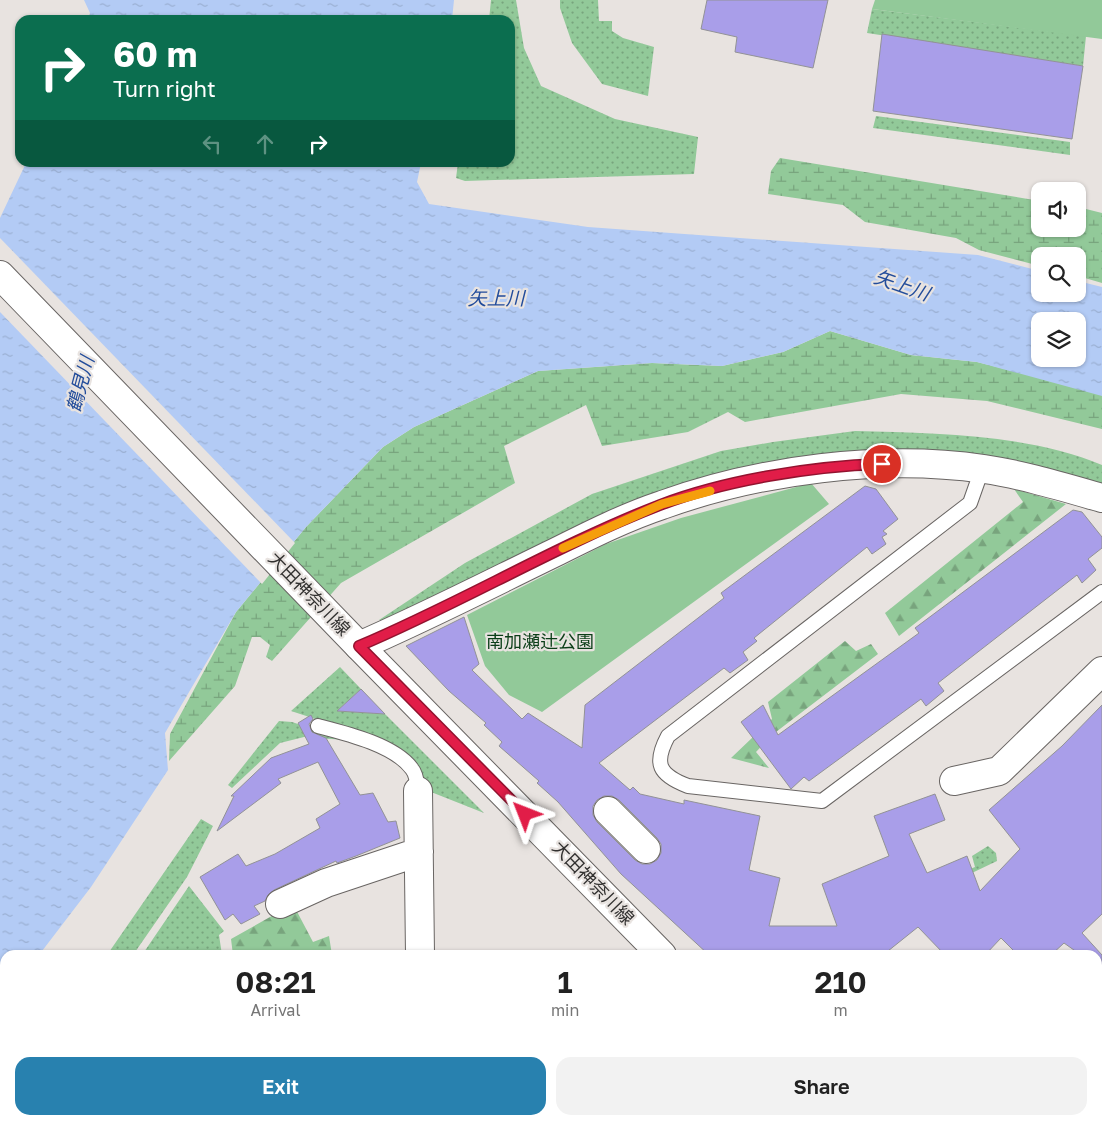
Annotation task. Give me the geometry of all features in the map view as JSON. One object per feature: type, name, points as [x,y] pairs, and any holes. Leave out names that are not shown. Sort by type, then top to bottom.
[{"type":"street","name":"大田神奈川線","points":[[0,275],[657,950]]},
{"type":"street","points":[[352,638],[596,532],[680,500],[740,482],[847,465],[900,463],[982,468],[1036,478],[1102,498]]},
{"type":"street","points":[[954,782],[999,771],[1102,671]]},
{"type":"street","points":[[418,791],[420,950]]},
{"type":"street","points":[[608,811],[646,849]]},
{"type":"street","points":[[280,904],[326,883],[419,852]]},
{"type":"lane","points":[[982,468],[970,503],[668,736],[659,752],[661,766],[672,780],[688,786],[822,801],[1102,592]]},
{"type":"lane","points":[[318,726],[355,736],[386,749],[411,767],[415,775],[418,791]]},
{"type":"green space","points":[[491,0],[516,0],[524,48],[541,86],[615,119],[698,137],[694,174],[465,181],[456,178],[457,167],[515,167],[515,15],[490,15]]},
{"type":"green space","points":[[560,0],[598,0],[599,21],[612,21],[612,31],[623,38],[654,47],[648,96],[602,84],[572,43],[560,8]]},
{"type":"green space","points":[[875,0],[1102,0],[1102,39],[872,9]]},
{"type":"green space","points":[[872,9],[1086,36],[1083,66],[867,33]]},
{"type":"green space","points":[[876,116],[1070,142],[1070,155],[873,128]]},
{"type":"green space","points":[[780,158],[1031,200],[1031,237],[1086,237],[1086,209],[1102,213],[1102,283],[1086,278],[1086,247],[1031,247],[1031,264],[979,250],[956,238],[865,222],[843,205],[768,194],[771,171]]},
{"type":"green space","points":[[830,331],[911,355],[977,362],[1102,393],[1102,429],[987,401],[901,394],[745,422],[728,412],[688,432],[602,446],[586,405],[504,446],[515,483],[341,583],[272,661],[266,657],[270,645],[260,637],[252,637],[235,686],[169,761],[170,734],[236,612],[306,527],[383,447],[414,427],[538,371],[652,363],[722,366],[783,352]]},
{"type":"green space","points":[[855,431],[948,434],[1012,441],[1043,447],[1102,465],[1102,485],[783,461],[387,622],[379,620],[465,563],[592,494],[721,451]]},
{"type":"green space","name":"南加瀬辻公園","points":[[811,483],[829,504],[542,712],[509,695],[485,666],[467,615],[606,544],[681,518]]},
{"type":"green space","points":[[1014,489],[1066,504],[899,636],[885,613],[1023,502]]},
{"type":"green space","points":[[845,641],[856,651],[871,644],[878,654],[772,735],[756,752],[769,768],[731,758],[772,719],[768,702]]},
{"type":"green space","points":[[340,667],[361,689],[337,711],[385,714],[484,813],[426,790],[418,765],[389,743],[291,711]]},
{"type":"green space","points":[[279,721],[292,722],[346,740],[304,737],[280,743],[232,788],[228,785]]},
{"type":"green space","points":[[201,819],[213,826],[187,877],[136,950],[110,950]]},
{"type":"green space","points":[[988,846],[996,853],[997,861],[930,893],[940,881],[975,867],[972,856]]},
{"type":"green space","points":[[189,886],[224,931],[219,935],[221,950],[145,950]]},
{"type":"green space","points":[[293,904],[313,942],[329,936],[331,950],[232,950],[231,939]]},
{"type":"water","points":[[84,0],[454,0],[452,15],[89,15]]},
{"type":"water","points":[[24,167],[420,167],[417,182],[429,204],[588,227],[978,255],[1031,269],[1031,302],[1086,302],[1086,283],[1102,287],[1102,396],[977,362],[911,355],[830,331],[783,352],[722,366],[652,363],[538,371],[414,427],[383,447],[306,527],[236,612],[165,733],[168,770],[91,887],[43,950],[0,950],[0,218]]},
{"type":"pier","points":[[0,238],[295,543],[262,584],[0,312]]},
{"type":"building","points":[[707,0],[828,0],[813,68],[735,52],[737,37],[701,29]]},
{"type":"building","points":[[882,34],[1083,66],[1072,139],[873,111]]},
{"type":"building","points":[[865,486],[876,489],[898,519],[883,531],[887,534],[882,537],[886,544],[872,554],[867,547],[754,638],[757,641],[743,652],[748,660],[730,673],[724,668],[599,763],[630,790],[633,787],[640,794],[684,804],[684,800],[760,816],[749,870],[780,878],[769,926],[837,926],[822,884],[889,856],[874,816],[935,794],[945,820],[909,834],[927,873],[967,856],[980,891],[1020,849],[989,810],[1062,746],[1102,705],[1102,914],[1082,933],[1097,950],[1074,950],[1064,943],[1056,950],[1013,950],[1001,938],[990,950],[940,950],[918,927],[889,950],[704,950],[621,874],[558,802],[537,783],[539,781],[499,746],[502,742],[484,725],[486,723],[449,691],[406,646],[464,617],[479,664],[472,670],[522,719],[528,713],[582,748],[585,705],[724,598],[721,593]],"holes":[[[604,796],[612,796],[619,800],[661,844],[661,853],[657,860],[650,864],[642,864],[635,860],[597,822],[593,815],[593,806],[597,800]]]},
{"type":"building","points":[[1073,510],[1082,512],[1102,537],[1102,548],[1088,559],[1096,570],[1082,583],[1077,575],[938,683],[944,691],[926,706],[921,699],[809,781],[804,777],[791,789],[741,722],[763,705],[778,735],[919,633],[915,628]]},
{"type":"building","points":[[361,689],[385,714],[337,711]]},
{"type":"building","points":[[311,715],[313,719],[309,724],[312,732],[326,738],[360,795],[373,793],[388,822],[396,821],[400,838],[337,863],[336,861],[274,890],[265,901],[254,906],[260,914],[241,924],[233,914],[225,920],[200,877],[238,854],[246,866],[275,854],[320,828],[316,819],[340,804],[318,762],[278,779],[281,783],[217,831],[234,796],[231,796],[271,758],[309,744],[298,723]]},
{"type":"slow traffic","points":[[563,548],[662,504],[710,491]]},
{"type":"route","points":[[525,814],[359,646],[596,532],[662,504],[740,482],[847,465],[882,464]]},
{"type":"water label","name":"矢上川","points":[[902,285]]},
{"type":"water label","name":"矢上川","points":[[496,298]]},
{"type":"water label","name":"鶴見川","points":[[80,384]]}]
